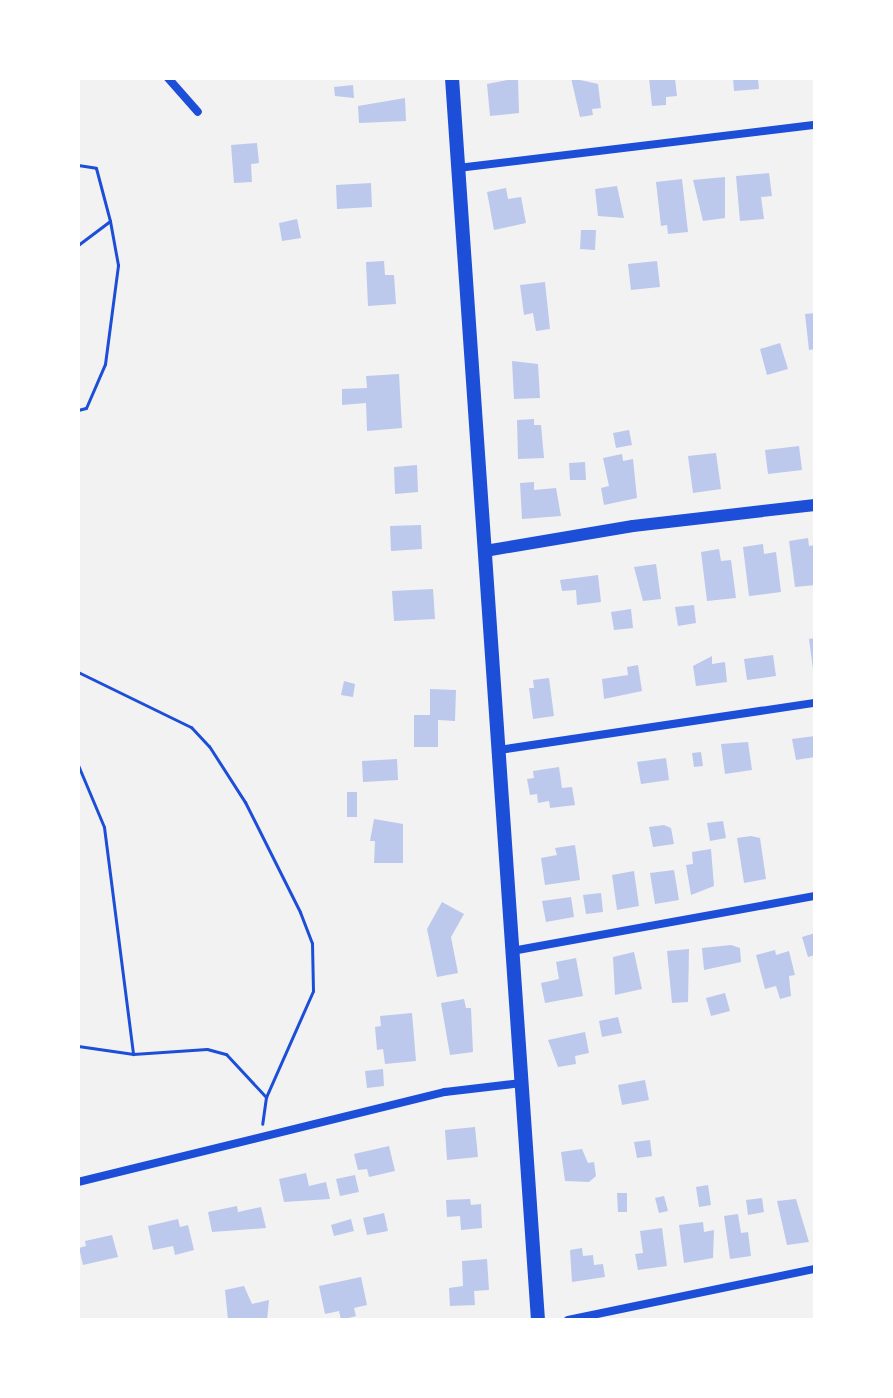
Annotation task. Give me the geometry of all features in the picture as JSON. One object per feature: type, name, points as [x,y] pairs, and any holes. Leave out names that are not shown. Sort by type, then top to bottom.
[{"type":"main road","points":[[452,78],[538,1320]]},
{"type":"street","points":[[168,78],[198,112]]},
{"type":"street","points":[[458,168],[815,125]]},
{"type":"street","points":[[485,551],[633,526],[815,505]]},
{"type":"street","points":[[499,750],[815,703]]},
{"type":"street","points":[[512,951],[815,896]]},
{"type":"street","points":[[78,1182],[251,1143],[445,1092],[523,1083]]},
{"type":"street","points":[[568,1320],[815,1269]]},
{"type":"path","points":[[78,165],[96,168],[118,265],[105,364],[86,408],[78,410]]},
{"type":"path","points":[[78,245],[110,221]]},
{"type":"path","points":[[78,672],[191,727],[209,746],[245,802],[300,912],[312,943],[313,991],[266,1097],[266,1117],[251,1143]]},
{"type":"path","points":[[78,765],[104,827],[133,1054]]},
{"type":"path","points":[[78,1046],[133,1054],[207,1049],[226,1054],[266,1097]]},
{"type":"building","points":[[518,78],[519,113],[490,116],[487,84]]},
{"type":"building","points":[[571,78],[598,84],[601,108],[592,109],[593,115],[580,117]]},
{"type":"building","points":[[649,78],[675,78],[677,96],[666,97],[666,105],[652,106]]},
{"type":"building","points":[[733,78],[758,78],[759,89],[734,91]]},
{"type":"building","points":[[353,85],[354,98],[335,96],[334,87]]},
{"type":"building","points":[[405,98],[406,121],[359,123],[358,106]]},
{"type":"building","points":[[257,143],[259,163],[251,164],[252,182],[234,183],[231,145]]},
{"type":"building","points":[[769,173],[772,196],[761,197],[764,219],[740,221],[736,176]]},
{"type":"building","points":[[725,177],[725,218],[703,221],[693,180]]},
{"type":"building","points":[[682,179],[688,232],[668,234],[667,225],[661,226],[656,182]]},
{"type":"building","points":[[371,183],[372,207],[337,209],[336,185]]},
{"type":"building","points":[[617,186],[624,218],[598,216],[595,189]]},
{"type":"building","points":[[506,188],[508,199],[521,197],[526,223],[494,230],[487,192]]},
{"type":"building","points":[[297,219],[301,238],[282,241],[279,223]]},
{"type":"building","points":[[581,230],[596,230],[595,250],[580,249]]},
{"type":"building","points":[[384,261],[385,275],[394,275],[396,304],[368,306],[366,262]]},
{"type":"building","points":[[657,261],[660,287],[631,290],[628,264]]},
{"type":"building","points":[[545,282],[550,329],[536,331],[533,313],[524,315],[520,285]]},
{"type":"building","points":[[815,313],[815,349],[809,350],[805,314]]},
{"type":"building","points":[[780,343],[788,369],[767,375],[760,349]]},
{"type":"building","points":[[512,361],[538,364],[540,398],[514,399]]},
{"type":"building","points":[[399,374],[402,428],[367,431],[366,403],[342,405],[342,389],[367,388],[366,376]]},
{"type":"building","points":[[534,419],[534,425],[541,425],[544,458],[518,459],[517,420]]},
{"type":"building","points":[[629,430],[632,445],[616,448],[613,433]]},
{"type":"building","points":[[799,446],[802,470],[768,474],[765,450]]},
{"type":"building","points":[[716,453],[721,489],[693,493],[688,456]]},
{"type":"building","points":[[622,454],[623,461],[633,459],[637,498],[604,505],[601,488],[609,486],[603,458]]},
{"type":"building","points":[[585,462],[586,480],[570,480],[569,463]]},
{"type":"building","points":[[417,465],[418,492],[395,494],[394,467]]},
{"type":"building","points":[[534,482],[534,490],[556,488],[561,516],[522,519],[520,483]]},
{"type":"building","points":[[421,525],[422,549],[391,551],[390,526]]},
{"type":"building","points":[[808,538],[809,546],[815,545],[815,585],[795,587],[789,541]]},
{"type":"building","points":[[763,544],[764,554],[776,552],[781,592],[749,596],[743,547]]},
{"type":"building","points":[[719,549],[721,561],[731,560],[736,598],[707,601],[701,552]]},
{"type":"building","points":[[656,564],[661,599],[643,601],[634,567]]},
{"type":"building","points":[[598,575],[601,602],[577,605],[576,590],[562,591],[560,580]]},
{"type":"building","points":[[433,589],[435,619],[394,621],[392,591]]},
{"type":"building","points":[[694,605],[696,623],[678,626],[675,607]]},
{"type":"building","points":[[631,609],[633,628],[614,630],[611,612]]},
{"type":"building","points":[[815,638],[815,669],[813,669],[809,639]]},
{"type":"building","points":[[773,655],[776,676],[747,680],[744,659]]},
{"type":"building","points":[[712,656],[712,664],[725,662],[727,682],[696,686],[693,666]]},
{"type":"building","points":[[638,665],[642,691],[604,699],[602,679],[628,675],[627,667]]},
{"type":"building","points":[[549,678],[554,716],[533,719],[529,688],[534,688],[533,680]]},
{"type":"building","points":[[344,681],[355,684],[353,697],[341,695]]},
{"type":"building","points":[[430,689],[456,690],[455,721],[438,720],[438,747],[414,747],[414,715],[430,715]]},
{"type":"building","points":[[815,736],[815,757],[796,760],[792,739]]},
{"type":"building","points":[[748,742],[752,770],[725,774],[721,744]]},
{"type":"building","points":[[701,752],[703,766],[694,767],[692,753]]},
{"type":"building","points":[[666,758],[669,780],[641,784],[637,762]]},
{"type":"building","points":[[397,759],[398,780],[363,782],[362,761]]},
{"type":"building","points":[[559,767],[562,788],[572,787],[575,805],[550,808],[549,801],[538,803],[537,794],[530,795],[527,779],[534,778],[533,771]]},
{"type":"building","points":[[347,792],[357,792],[357,817],[347,817]]},
{"type":"building","points":[[374,819],[403,824],[403,863],[374,863],[375,841],[370,841]]},
{"type":"building","points":[[723,821],[726,838],[710,841],[707,823]]},
{"type":"building","points":[[664,825],[671,828],[674,844],[653,847],[649,827]]},
{"type":"building","points":[[737,838],[760,838],[766,879],[744,883]]},
{"type":"building","points":[[575,845],[580,880],[545,885],[541,858],[557,855],[555,848]]},
{"type":"building","points":[[711,849],[714,886],[691,895],[686,865],[693,864],[692,852]]},
{"type":"building","points":[[674,870],[679,900],[655,904],[650,873]]},
{"type":"building","points":[[634,871],[639,906],[617,910],[612,875]]},
{"type":"building","points":[[601,893],[603,912],[586,914],[583,895]]},
{"type":"building","points":[[571,897],[574,917],[546,922],[542,901]]},
{"type":"building","points":[[442,902],[464,914],[451,937],[458,973],[437,977],[427,929]]},
{"type":"building","points":[[815,933],[815,955],[808,957],[802,937]]},
{"type":"building","points":[[731,945],[740,948],[741,962],[704,970],[702,948]]},
{"type":"building","points":[[689,949],[688,1002],[672,1003],[667,951]]},
{"type":"building","points":[[775,950],[776,955],[789,951],[795,975],[789,976],[791,996],[780,999],[776,986],[765,989],[756,955]]},
{"type":"building","points":[[634,952],[642,989],[615,995],[613,957]]},
{"type":"building","points":[[576,958],[583,996],[545,1003],[541,983],[559,979],[556,962]]},
{"type":"building","points":[[725,993],[730,1011],[711,1016],[706,998]]},
{"type":"building","points":[[464,999],[466,1008],[471,1008],[473,1052],[450,1055],[441,1003]]},
{"type":"building","points":[[412,1013],[416,1061],[385,1064],[383,1049],[377,1050],[375,1027],[381,1026],[380,1016]]},
{"type":"building","points":[[618,1017],[622,1033],[602,1037],[599,1021]]},
{"type":"building","points":[[585,1032],[589,1053],[575,1056],[576,1064],[558,1067],[548,1040]]},
{"type":"building","points":[[383,1069],[384,1086],[367,1088],[365,1071]]},
{"type":"building","points":[[645,1080],[649,1100],[622,1105],[618,1085]]},
{"type":"building","points":[[475,1127],[478,1157],[447,1160],[445,1130]]},
{"type":"building","points":[[650,1140],[652,1156],[637,1158],[634,1142]]},
{"type":"building","points":[[389,1146],[395,1171],[369,1177],[367,1169],[358,1170],[354,1154]]},
{"type":"building","points":[[582,1149],[588,1163],[594,1162],[596,1176],[589,1182],[565,1181],[561,1152]]},
{"type":"building","points":[[306,1173],[309,1186],[326,1182],[330,1199],[284,1202],[279,1179]]},
{"type":"building","points":[[355,1175],[359,1192],[340,1196],[336,1179]]},
{"type":"building","points":[[708,1185],[711,1205],[699,1207],[696,1187]]},
{"type":"building","points":[[617,1193],[627,1193],[627,1212],[618,1212]]},
{"type":"building","points":[[664,1196],[668,1211],[659,1213],[655,1198]]},
{"type":"building","points":[[762,1198],[764,1212],[748,1215],[746,1200]]},
{"type":"building","points":[[470,1199],[471,1205],[481,1204],[482,1228],[461,1230],[460,1216],[447,1217],[446,1200]]},
{"type":"building","points":[[796,1199],[809,1242],[787,1245],[777,1201]]},
{"type":"building","points":[[237,1206],[238,1212],[261,1207],[266,1228],[212,1232],[208,1212]]},
{"type":"building","points":[[384,1213],[388,1231],[367,1235],[363,1218]]},
{"type":"building","points":[[738,1214],[741,1233],[748,1232],[751,1256],[730,1259],[724,1216]]},
{"type":"building","points":[[178,1219],[180,1227],[188,1225],[194,1250],[175,1255],[173,1246],[153,1250],[148,1226]]},
{"type":"building","points":[[351,1219],[354,1231],[334,1236],[331,1225]]},
{"type":"building","points":[[703,1222],[704,1232],[714,1230],[713,1258],[684,1263],[679,1225]]},
{"type":"building","points":[[662,1228],[667,1266],[638,1270],[635,1254],[643,1253],[640,1231]]},
{"type":"building","points":[[112,1235],[118,1257],[83,1265],[79,1248],[86,1246],[85,1241]]},
{"type":"building","points":[[582,1248],[583,1256],[593,1255],[594,1265],[603,1264],[605,1277],[572,1282],[570,1250]]},
{"type":"building","points":[[487,1259],[489,1290],[474,1291],[475,1305],[450,1306],[449,1288],[463,1286],[462,1261]]},
{"type":"building","points":[[361,1277],[367,1305],[354,1308],[356,1316],[341,1320],[339,1311],[325,1314],[319,1286]]},
{"type":"building","points":[[244,1286],[252,1304],[269,1300],[267,1320],[228,1320],[225,1290]]}]
